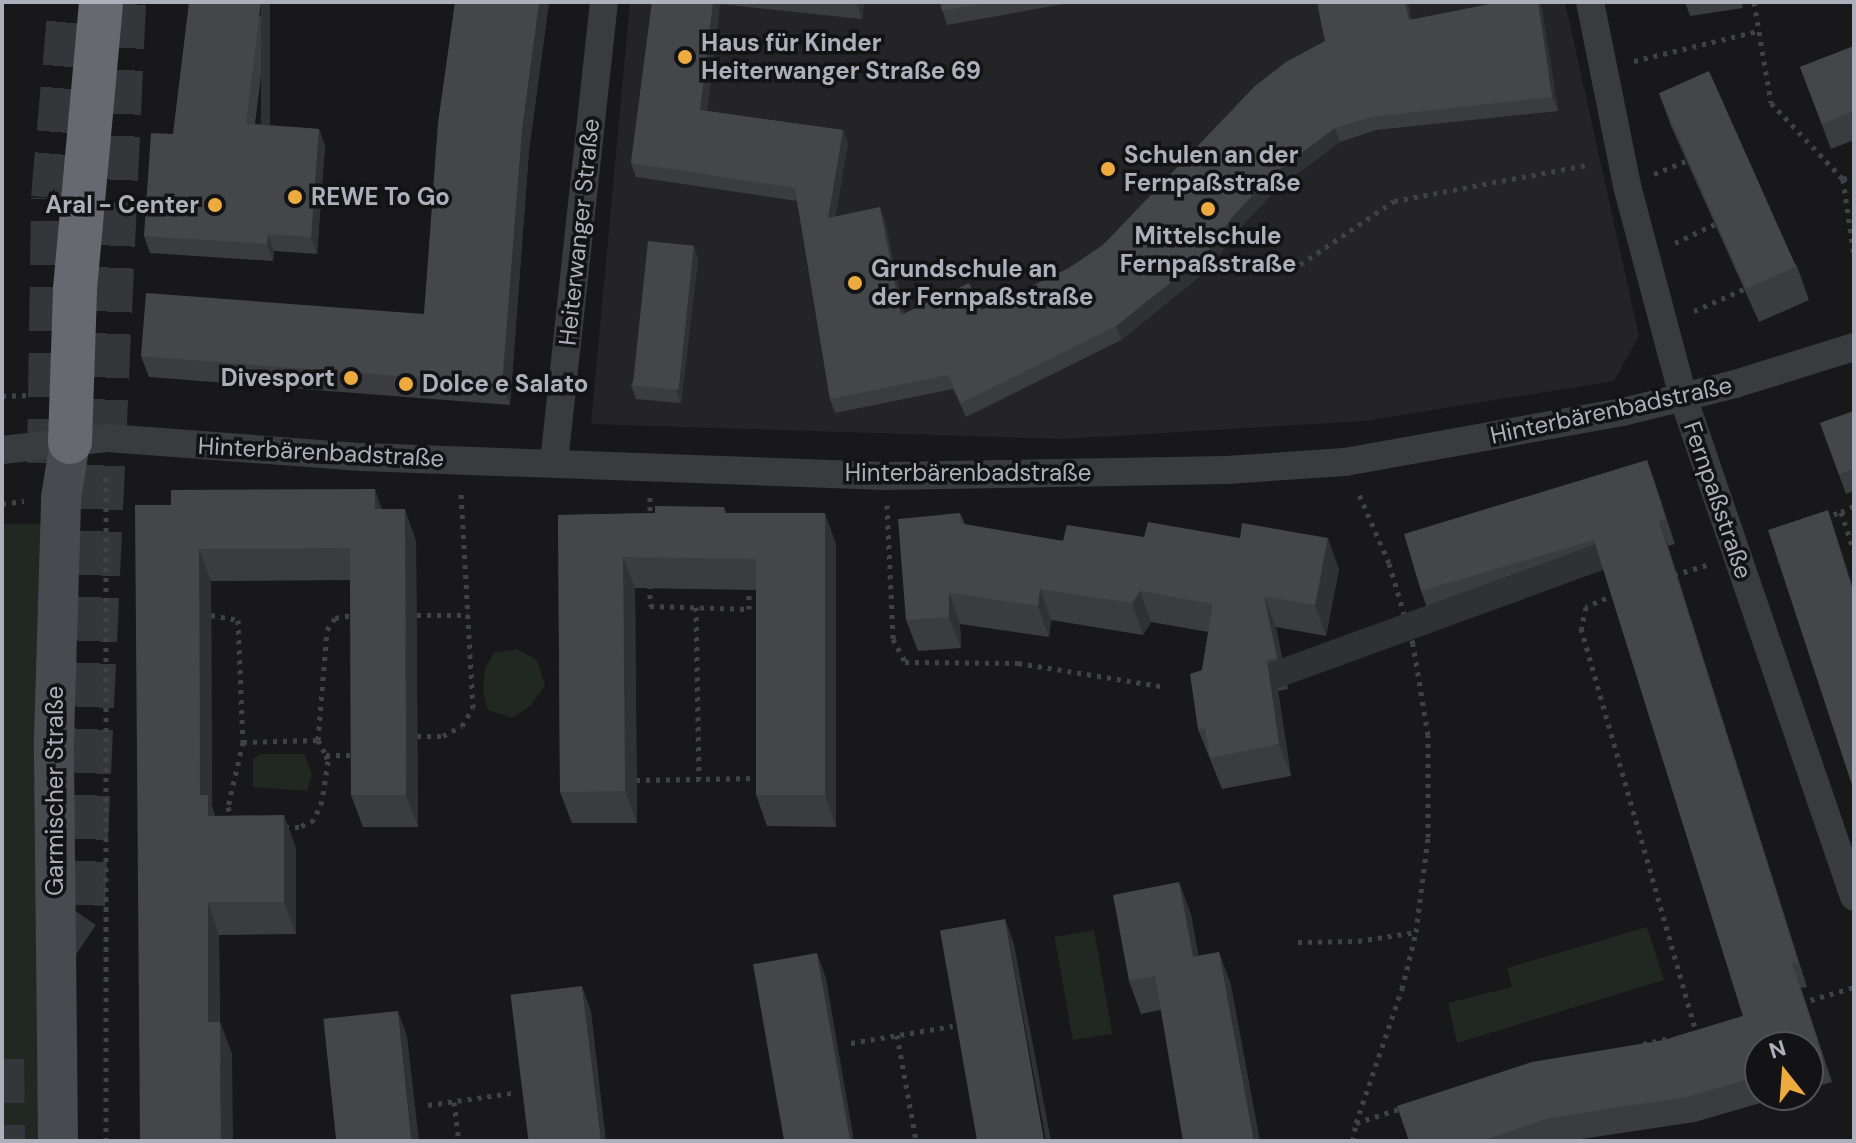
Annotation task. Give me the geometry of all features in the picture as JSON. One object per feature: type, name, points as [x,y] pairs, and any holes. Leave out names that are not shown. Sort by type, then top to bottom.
[{"type":"highway","points":[[89,440],[75,289],[101,2]]},
{"type":"street","name":"Heiterwanger Straße","points":[[554,462],[604,2]]},
{"type":"street","name":"Fernpaßstraße","points":[[1590,2],[1645,257],[1683,397],[1854,897]]},
{"type":"street","name":"Hinterbärenbadstraße","points":[[2,450],[89,440],[362,457],[885,476],[1227,470],[1345,462],[1623,412],[1854,347]]},
{"type":"street","name":"Garmischer Straße","points":[[58,1141],[54,739],[61,498],[89,440]]},
{"type":"path","points":[[1754,2],[1771,103],[1843,179],[1854,256]]},
{"type":"path","points":[[1603,69],[1758,31]]},
{"type":"path","points":[[1292,270],[1394,201],[1593,164]]},
{"type":"path","points":[[1843,179],[1854,175]]},
{"type":"path","points":[[1645,257],[1715,224]]},
{"type":"path","points":[[1663,324],[1744,289]]},
{"type":"path","points":[[89,440],[105,511],[106,1141]]},
{"type":"path","points":[[417,736],[443,736],[462,726],[473,708],[459,460]]},
{"type":"path","points":[[1345,462],[1389,563],[1413,644],[1428,735],[1428,837],[1416,932],[1402,989],[1356,1123],[1353,1141]]},
{"type":"path","points":[[650,466],[650,528]]},
{"type":"path","points":[[885,476],[893,639],[905,662],[1018,663],[1160,686]]},
{"type":"path","points":[[1815,521],[1854,506]]},
{"type":"path","points":[[1841,512],[1854,551]]},
{"type":"path","points":[[1666,577],[1736,555]]},
{"type":"path","points":[[650,575],[650,606],[749,609],[749,578]]},
{"type":"path","points":[[1624,590],[1586,607],[1581,628],[1697,1034]]},
{"type":"path","points":[[696,607],[699,779]]},
{"type":"path","points":[[273,828],[299,827],[314,820],[322,801],[328,761],[318,740],[327,630],[335,618],[362,613]]},
{"type":"path","points":[[211,615],[238,620],[243,742],[228,807],[232,824],[222,823]]},
{"type":"path","points":[[417,615],[468,615]]},
{"type":"path","points":[[243,742],[318,740]]},
{"type":"path","points":[[326,755],[363,754]]},
{"type":"path","points":[[636,780],[768,778]]},
{"type":"path","points":[[1298,942],[1358,941],[1416,932]]},
{"type":"path","points":[[1795,1005],[1854,987]]},
{"type":"path","points":[[851,1043],[953,1026]]},
{"type":"path","points":[[1638,1045],[1708,1031]]},
{"type":"path","points":[[897,1035],[916,1141]]},
{"type":"path","points":[[428,1105],[511,1093]]},
{"type":"path","points":[[454,1102],[459,1141]]},
{"type":"path","points":[[1356,1123],[1412,1105]]},
{"type":"shaded area","name":"Schulen an der Fernpaßstraße","points":[[630,2],[1565,2],[1639,336],[1614,381],[1364,421],[1063,439],[591,424]]},
{"type":"shaded area","points":[[2,524],[47,524],[47,1141],[2,1141]]},
{"type":"shaded area","points":[[517,649],[537,660],[545,686],[531,705],[512,718],[488,710],[483,692],[485,669],[494,653]]},
{"type":"shaded area","points":[[261,754],[304,754],[312,774],[307,791],[253,787],[253,759]]},
{"type":"shaded area","points":[[1647,927],[1664,980],[1457,1043],[1448,1003],[1512,987],[1507,968]]},
{"type":"shaded area","points":[[1094,930],[1112,1033],[1073,1040],[1055,937]]},
{"type":"building","points":[[189,2],[261,2],[246,124],[319,129],[311,237],[268,234],[267,244],[144,236],[151,133],[173,134]]},
{"type":"building","points":[[455,2],[539,2],[522,129],[502,384],[141,356],[146,293],[424,314],[438,123]]},
{"type":"building","points":[[652,2],[713,2],[700,110],[843,130],[828,218],[880,207],[901,315],[969,283],[982,310],[1069,268],[1103,245],[1255,86],[1286,62],[1325,41],[1317,2],[1405,2],[1409,20],[1500,2],[1538,2],[1552,97],[1371,117],[1335,128],[1272,175],[1234,215],[1204,256],[1116,326],[961,403],[948,375],[830,399],[795,188],[631,163]]},
{"type":"building","points":[[940,2],[993,2],[942,11]]},
{"type":"building","points":[[1854,46],[1854,111],[1822,124],[1800,67]]},
{"type":"building","points":[[1709,71],[1796,266],[1746,289],[1659,93]]},
{"type":"building","points":[[648,241],[694,246],[679,390],[633,385]]},
{"type":"building","points":[[1854,411],[1854,469],[1839,474],[1820,423]]},
{"type":"building","points":[[1647,460],[1666,519],[1659,521],[1798,962],[1792,964],[1814,1031],[1744,1031],[1744,1081],[1686,1097],[1549,1118],[1482,1141],[1409,1141],[1397,1106],[1532,1062],[1664,1040],[1743,1016],[1594,540],[1421,591],[1404,534]]},
{"type":"building","points":[[375,489],[375,509],[405,509],[406,795],[351,795],[350,548],[199,549],[200,795],[208,795],[208,816],[284,815],[284,902],[208,902],[208,1022],[220,1022],[221,1141],[140,1141],[135,505],[171,505],[171,490]]},
{"type":"building","points":[[655,506],[724,507],[724,513],[825,513],[825,795],[756,795],[756,559],[623,557],[625,791],[560,792],[558,515],[655,513]]},
{"type":"building","points":[[1828,510],[1854,594],[1854,791],[1768,530]]},
{"type":"building","points":[[960,513],[961,524],[1063,541],[1067,525],[1144,537],[1148,522],[1240,538],[1242,523],[1328,538],[1315,605],[1264,596],[1277,658],[1267,660],[1279,744],[1210,758],[1205,728],[1198,729],[1190,674],[1202,670],[1213,604],[1140,591],[1132,603],[1040,589],[1038,606],[949,593],[949,617],[906,620],[898,519]]},
{"type":"building","points":[[1179,882],[1193,957],[1219,952],[1254,1141],[1183,1141],[1155,976],[1129,981],[1113,895]]},
{"type":"building","points":[[1005,919],[1044,1141],[977,1141],[940,930]]},
{"type":"building","points":[[817,953],[850,1141],[784,1141],[753,964]]},
{"type":"building","points":[[582,986],[601,1141],[528,1141],[511,995]]},
{"type":"building","points":[[398,1011],[412,1141],[336,1141],[323,1019]]},
{"type":"tunnel","points":[[49,463],[53,198],[70,2]]},
{"type":"tunnel","points":[[53,949],[83,905],[124,2]]},
{"type":"tunnel","points":[[2,1059],[3,1141]]},
{"type":"place","name":"Haus für Kinder Heiterwanger Straße 69","points":[[685,57]]},
{"type":"place","name":"Schulen an der Fernpaßstraße","points":[[1108,169]]},
{"type":"place","name":"REWE To Go","points":[[295,197]]},
{"type":"place","name":"Aral - Center","points":[[215,205]]},
{"type":"place","name":"Mittelschule Fernpaßstraße","points":[[1208,209]]},
{"type":"place","name":"Grundschule an der Fernpaßstraße","points":[[855,283]]},
{"type":"place","name":"Divesport","points":[[351,378]]},
{"type":"place","name":"Dolce e Salato","points":[[406,384]]}]
